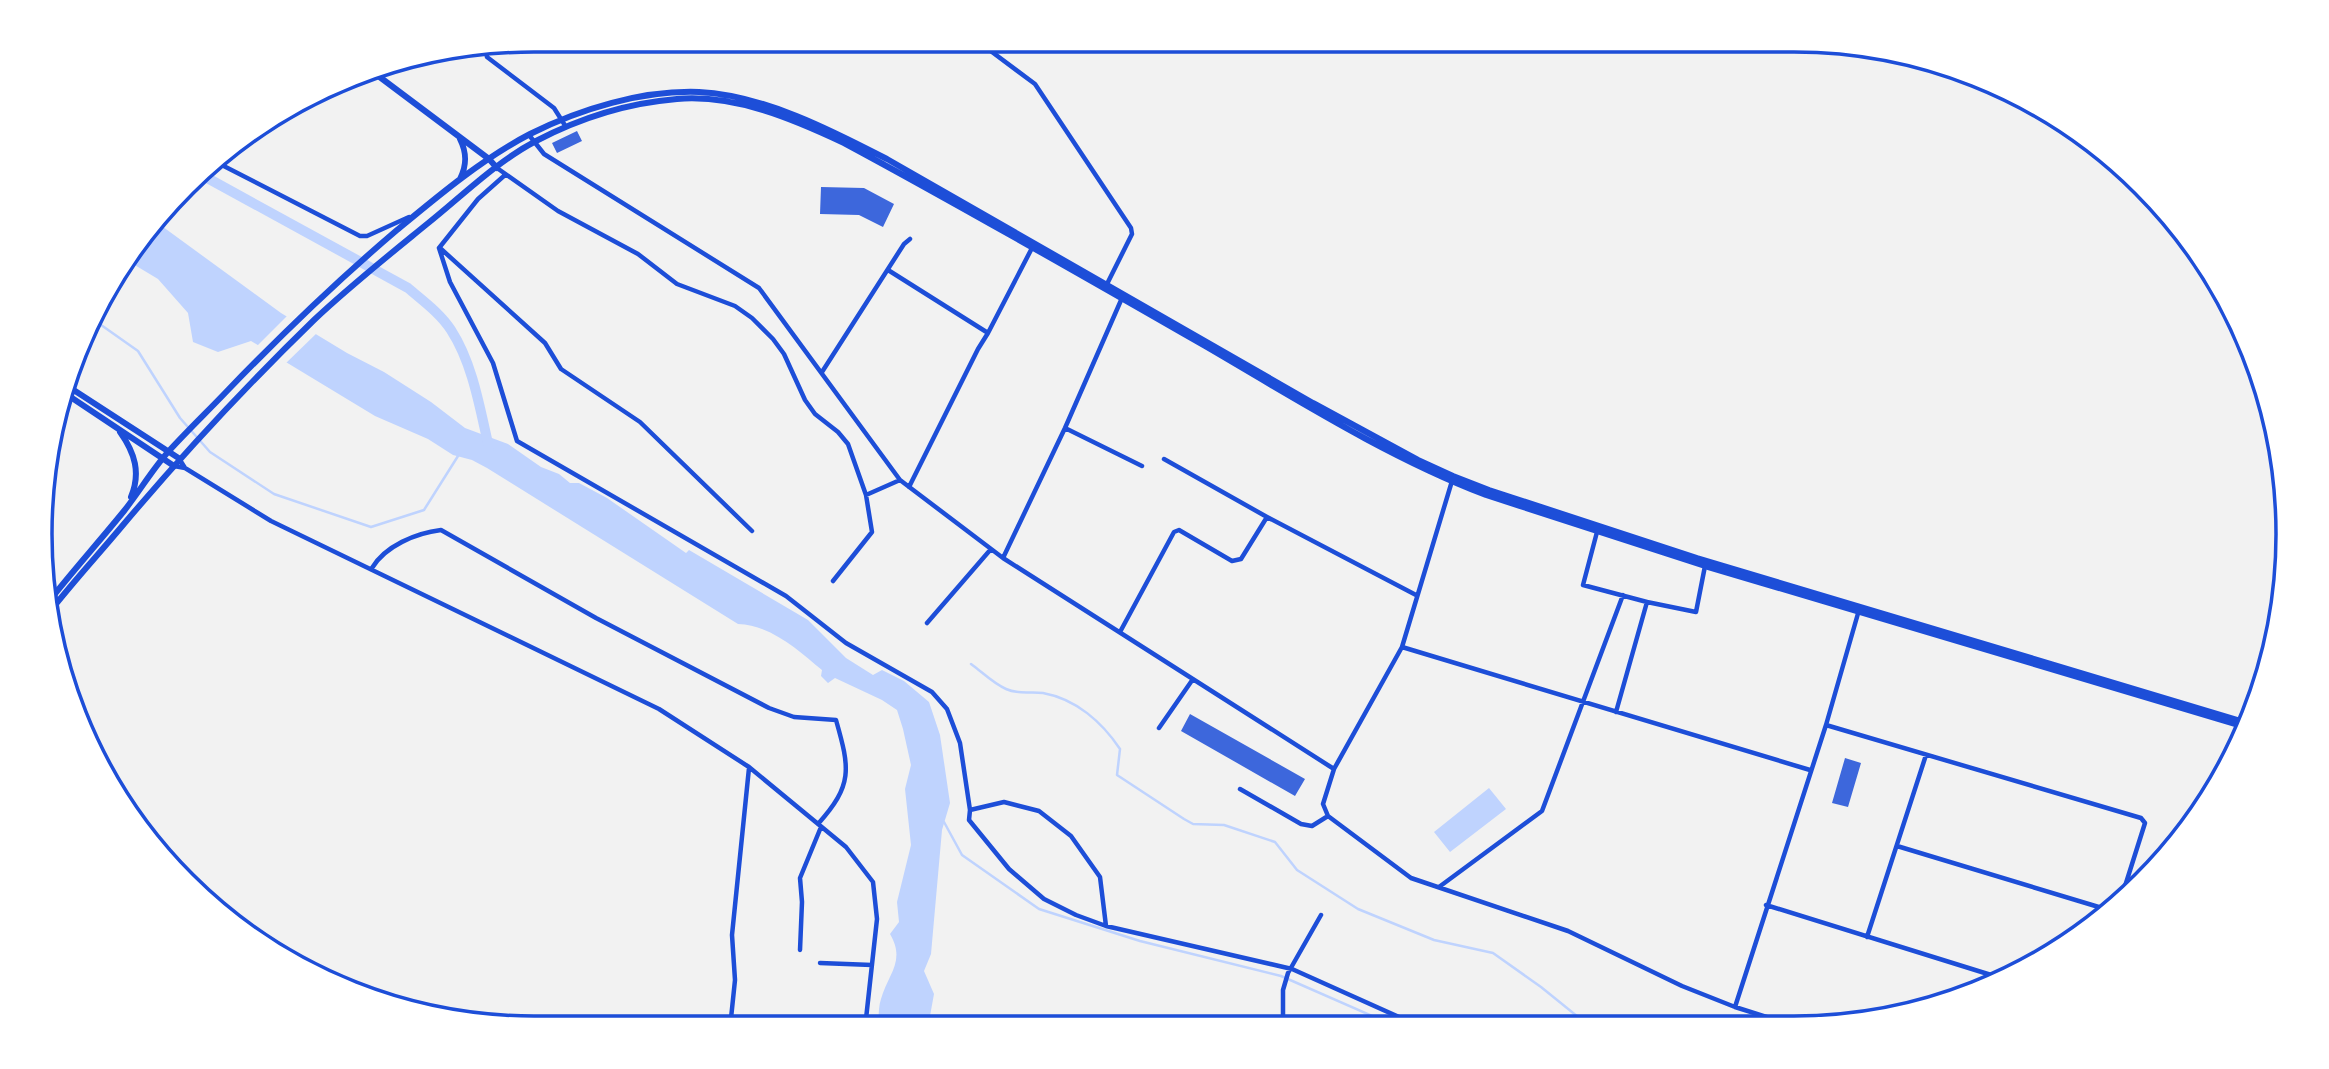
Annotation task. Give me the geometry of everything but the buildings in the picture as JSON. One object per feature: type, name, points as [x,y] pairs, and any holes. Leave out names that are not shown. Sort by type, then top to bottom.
[{"type":"main road","points":[[381,78],[457,134],[497,168]]},
{"type":"main road","points":[[57,592],[124,511],[163,458],[201,417],[335,283],[459,181],[529,135],[619,102],[678,92],[715,93],[761,104],[826,129],[887,159],[1313,403],[1452,479],[1859,609],[2238,723]]},
{"type":"main road","points":[[58,602],[180,459],[314,321],[497,168],[564,123],[660,101],[697,98],[737,103],[802,124],[844,143],[1402,458],[1597,532],[1704,566],[1859,609]]},
{"type":"main road","points":[[457,134],[466,156],[459,181]]},
{"type":"main road","points":[[75,391],[180,459]]},
{"type":"main road","points":[[72,398],[174,466]]},
{"type":"main road","points":[[117,428],[129,445],[137,469],[133,494],[124,511]]},
{"type":"street","points":[[992,52],[1031,80],[1131,228],[1132,234],[1107,284]]},
{"type":"street","points":[[487,56],[554,108],[564,123]]},
{"type":"street","points":[[529,135],[544,154],[759,288],[900,480],[1003,558],[1334,769]]},
{"type":"street","points":[[224,166],[359,236],[367,236],[418,213]]},
{"type":"street","points":[[497,168],[558,211],[638,254],[677,284],[735,306],[773,339],[784,354],[805,400],[815,414],[838,432],[848,444],[866,495],[872,532],[833,581]]},
{"type":"street","points":[[439,247],[478,199],[505,175]]},
{"type":"street","points":[[822,372],[904,244],[910,239]]},
{"type":"street","points":[[439,247],[545,343],[561,369],[640,422],[752,531]]},
{"type":"street","points":[[439,247],[450,282],[493,363],[517,441],[786,596],[846,643],[932,692],[947,709],[960,743],[970,810],[969,820],[1009,869],[1044,899],[1106,926],[1290,971],[1396,1016]]},
{"type":"street","points":[[909,487],[1032,248]]},
{"type":"street","points":[[888,270],[988,333]]},
{"type":"street","points":[[1003,558],[1065,428],[1122,298]]},
{"type":"street","points":[[1065,428],[1142,466]]},
{"type":"street","points":[[180,459],[185,468]]},
{"type":"street","points":[[1164,459],[1266,517],[1416,595]]},
{"type":"street","points":[[174,466],[185,468],[271,521],[659,709],[749,767],[846,847],[873,882],[877,919],[866,1016]]},
{"type":"street","points":[[1452,479],[1402,647],[1334,769],[1323,804],[1328,816],[1412,878],[1568,931],[1682,986],[1764,1016]]},
{"type":"street","points":[[866,495],[900,480]]},
{"type":"street","points":[[1120,632],[1174,532],[1179,530],[1236,561],[1241,559],[1266,517]]},
{"type":"street","points":[[372,568],[377,559],[411,537],[421,532],[441,530],[596,618],[769,708],[794,717],[836,720],[845,752],[844,790],[819,825],[800,878],[800,950]]},
{"type":"street","points":[[1597,532],[1583,585],[1696,612],[1704,566]]},
{"type":"street","points":[[927,623],[991,549]]},
{"type":"street","points":[[1438,887],[1542,811],[1623,595]]},
{"type":"street","points":[[1616,712],[1647,602]]},
{"type":"street","points":[[1735,1007],[1826,726],[1859,609]]},
{"type":"street","points":[[1402,647],[1810,770]]},
{"type":"street","points":[[1158,727],[1193,679]]},
{"type":"street","points":[[1826,726],[2144,820],[2126,884]]},
{"type":"street","points":[[1867,937],[1926,755]]},
{"type":"street","points":[[731,1016],[735,980],[732,935],[749,767]]},
{"type":"street","points":[[1240,789],[1301,824],[1312,826],[1328,816]]},
{"type":"street","points":[[970,810],[1004,802],[1039,811],[1071,836],[1100,877],[1106,926]]},
{"type":"street","points":[[1897,846],[2100,907]]},
{"type":"street","points":[[1766,905],[1990,975]]},
{"type":"street","points":[[1283,1016],[1283,990],[1290,971],[1321,915]]},
{"type":"street","points":[[820,963],[872,965]]},
{"type":"water","points":[[163,227],[281,313],[384,372],[465,428],[508,444],[570,483],[579,483],[607,498],[686,553],[689,550],[808,620],[846,658],[873,675],[882,670],[904,681],[929,702],[940,735],[950,803],[942,830],[931,954],[924,971],[934,994],[930,1016],[879,1016],[880,1002],[896,960],[890,934],[899,922],[897,902],[911,845],[905,789],[911,765],[897,710],[835,678],[828,683],[821,676],[822,670],[773,634],[750,625],[738,624],[487,468],[472,460],[453,455],[428,439],[375,416],[251,341],[218,352],[193,342],[188,313],[158,279],[135,265]]},
{"type":"water","points":[[1489,788],[1506,809],[1450,852],[1434,832]]},
{"type":"pier","points":[[289,314],[319,331],[283,366],[255,348]]},
{"type":"waterway","points":[[209,179],[408,288],[437,313],[451,330],[465,357],[489,448]]},
{"type":"waterway","points":[[100,325],[138,351],[180,418],[210,452],[274,494],[371,527],[424,510],[458,456]]},
{"type":"waterway","points":[[971,664],[1006,689],[1055,696],[1087,713],[1120,749],[1117,775],[1184,819],[1193,824],[1224,825],[1275,842],[1297,870],[1358,909],[1434,940],[1493,953],[1577,1016]]},
{"type":"waterway","points":[[944,822],[962,855],[1039,909],[1140,941],[1281,976],[1372,1016]]}]
